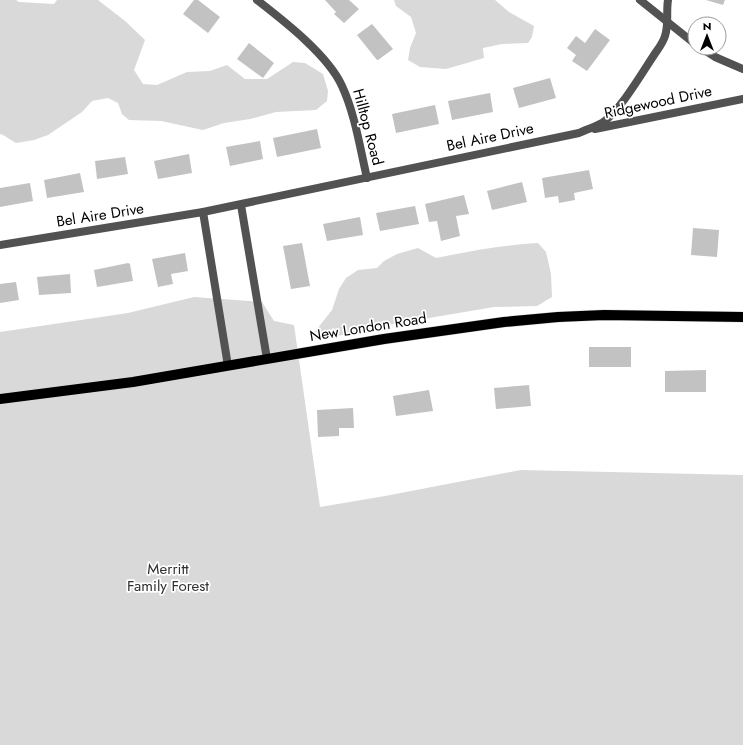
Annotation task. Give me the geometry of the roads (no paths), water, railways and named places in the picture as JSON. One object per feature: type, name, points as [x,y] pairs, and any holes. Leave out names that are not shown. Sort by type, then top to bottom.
[{"type":"main road","name":"New London Road","points":[[0,399],[133,382],[384,339],[558,316],[604,314],[743,317]]},
{"type":"street","name":"Hilltop Road","points":[[257,0],[281,18],[331,67],[342,86],[348,103],[367,178]]},
{"type":"street","points":[[640,0],[687,37]]},
{"type":"street","name":"Bel Aire Drive","points":[[0,245],[241,205],[579,132],[601,123],[622,101],[642,74],[665,37],[668,22],[666,11],[668,0]]},
{"type":"street","points":[[713,56],[743,69]]},
{"type":"street","name":"Ridgewood Drive","points":[[579,132],[743,99]]},
{"type":"street","points":[[241,205],[267,359]]},
{"type":"street","points":[[204,212],[228,366]]},
{"type":"park label","name":"Merritt Family Forest","points":[[168,578]]}]
